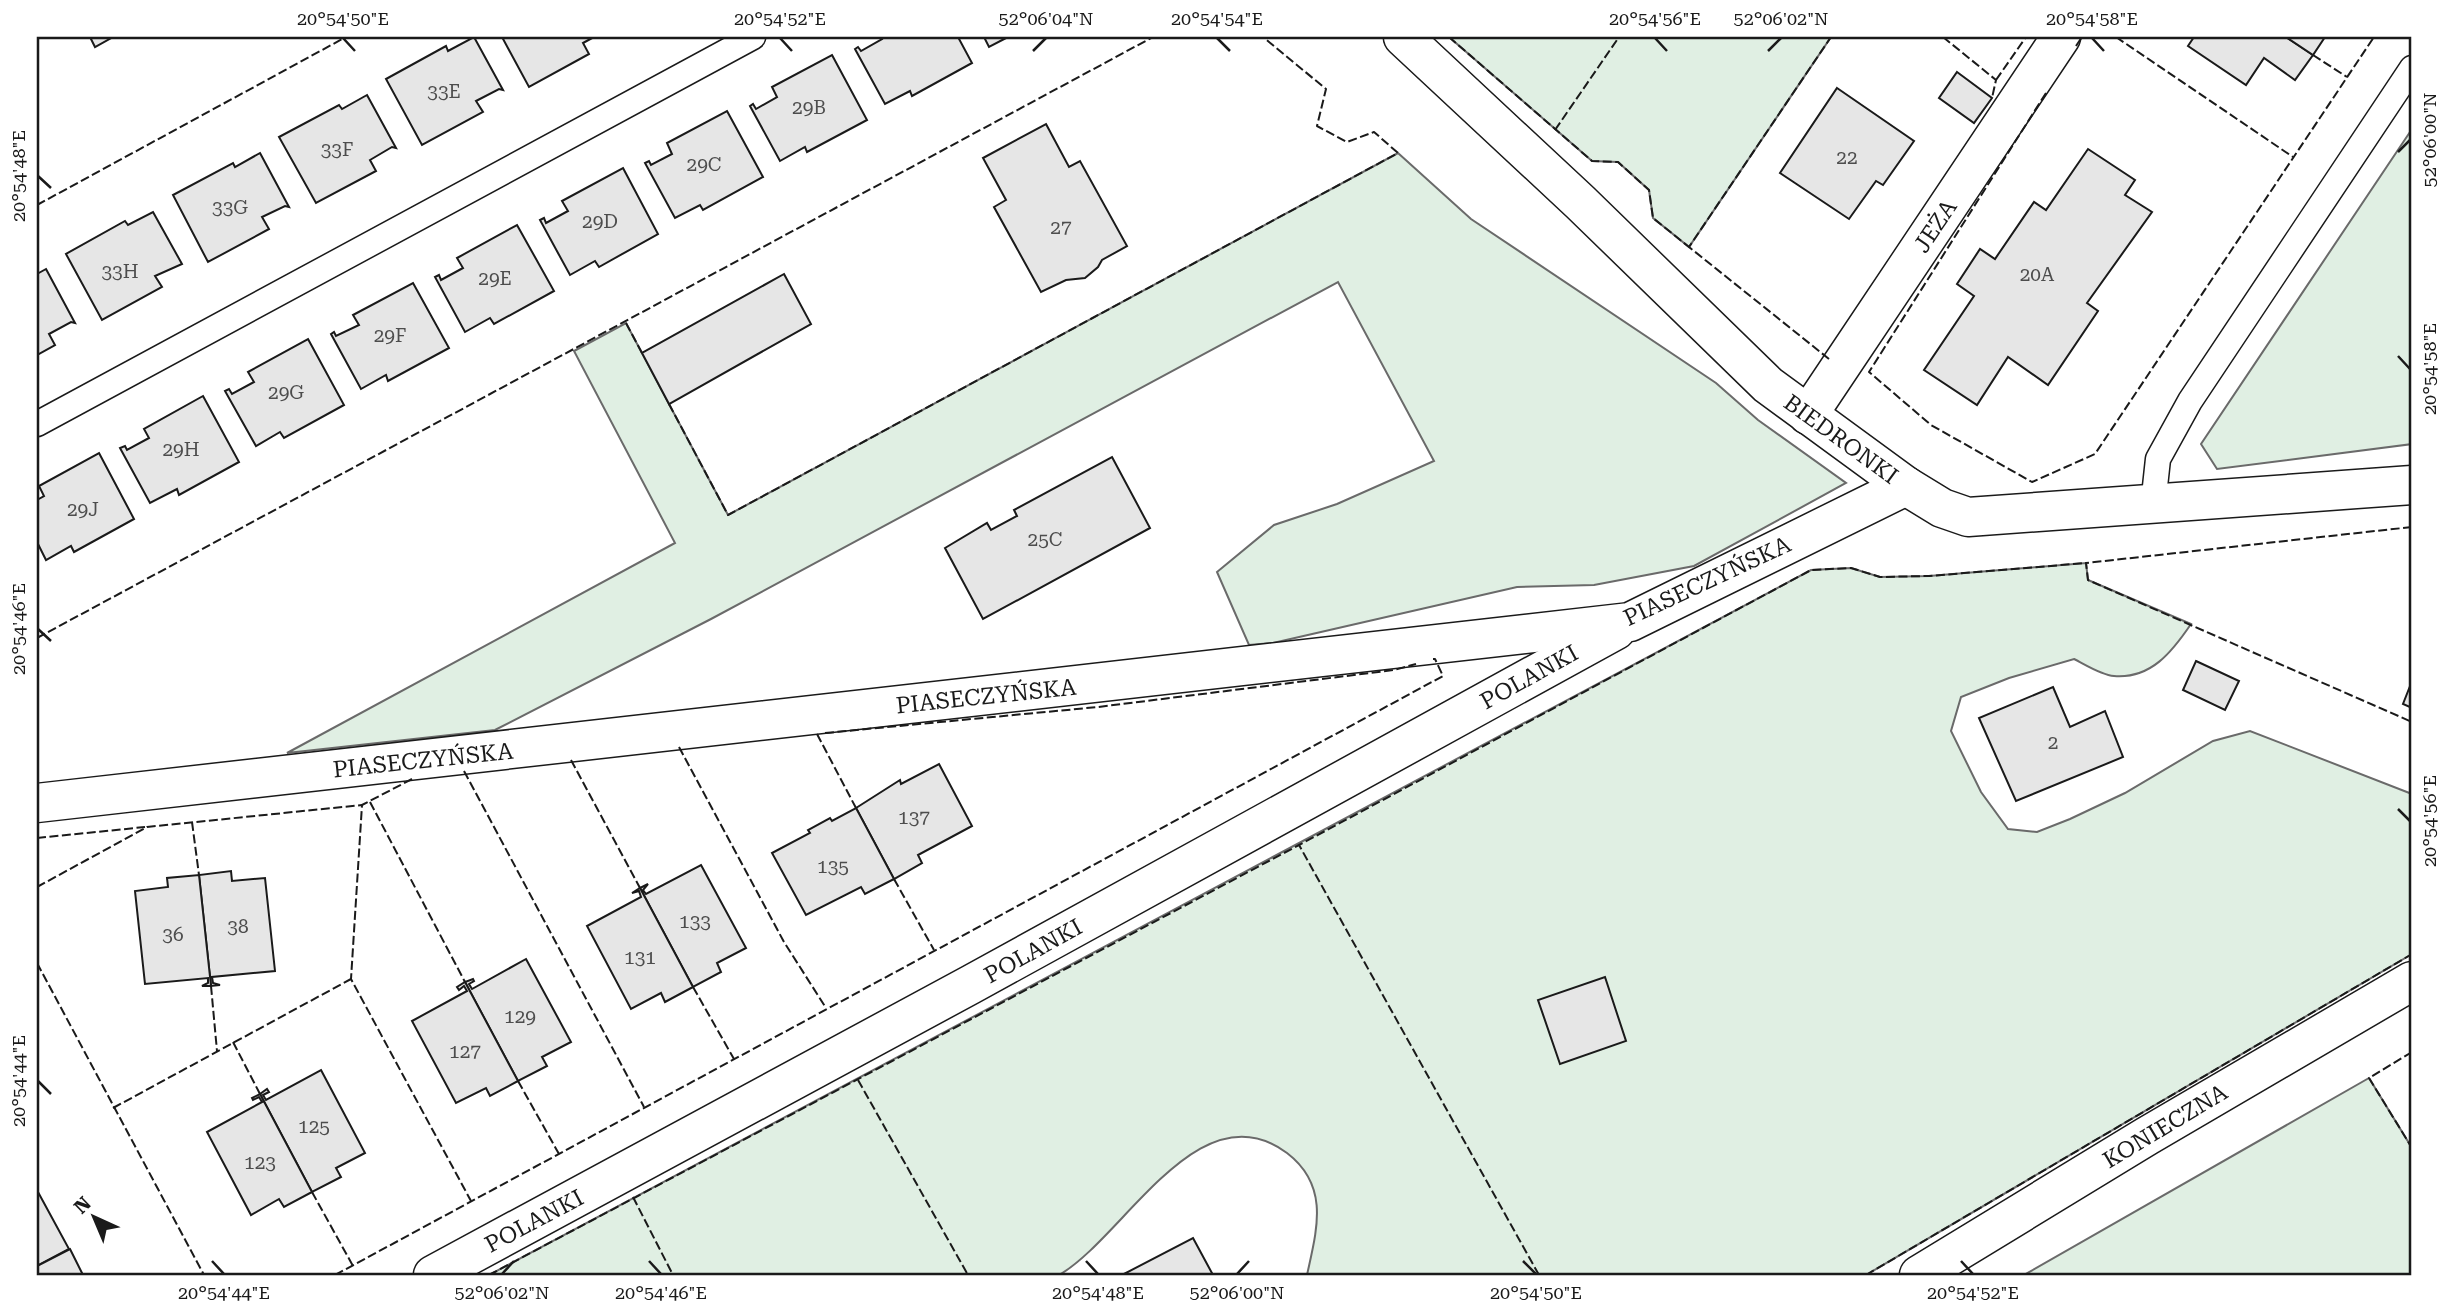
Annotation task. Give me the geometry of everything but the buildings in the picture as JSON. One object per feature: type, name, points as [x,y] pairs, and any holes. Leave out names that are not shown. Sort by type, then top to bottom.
[{"type":"street","name":"BIEDRONKI","points":[[1403,37],[1580,202],[1768,385],[1906,486],[1942,508],[1968,517],[2412,485]]},
{"type":"street","name":"JEŻA","points":[[1808,415],[2061,37]]},
{"type":"street","name":"PIASECZYŃSKA","points":[[37,803],[1630,622],[1906,486]]},
{"type":"street","name":"POLANKI","points":[[433,1275],[970,985],[1630,622]]},
{"type":"street","name":"KONIECZNA","points":[[1919,1275],[2147,1136],[2412,981]]},
{"type":"lane","points":[[37,424],[753,37]]},
{"type":"lane","points":[[2153,505],[2158,459],[2190,401],[2412,68]]},
{"type":"green space","points":[[1449,37],[1831,37],[1689,247],[1653,218],[1649,190],[1618,162],[1592,161]]},
{"type":"green space","points":[[2412,129],[2412,444],[2217,469],[2201,444]]},
{"type":"green space","points":[[1398,153],[1471,219],[1716,383],[1758,420],[1846,483],[1694,566],[1594,585],[1517,587],[1273,643],[1249,645],[1217,572],[1274,525],[1337,504],[1434,461],[1338,282],[711,619],[495,730],[287,753],[675,543],[574,351],[626,323],[728,515]]},
{"type":"green space","points":[[2086,563],[2088,580],[2191,624],[2168,654],[2139,673],[2127,676],[2109,675],[2074,659],[2009,678],[1961,697],[1951,731],[1981,792],[2008,829],[2037,832],[2070,819],[2125,793],[2213,741],[2250,731],[2412,794],[2412,954],[1866,1275],[1307,1275],[1317,1209],[1310,1180],[1301,1166],[1287,1153],[1255,1138],[1223,1139],[1193,1153],[1164,1175],[1084,1256],[1059,1275],[489,1275],[1811,570],[1851,568],[1880,577],[1929,576]]},
{"type":"green space","points":[[2369,1078],[2412,1148],[2412,1275],[2024,1275]]},
{"type":"fence","points":[[37,205],[346,37]]},
{"type":"fence","points":[[37,638],[1153,37]]},
{"type":"fence","points":[[669,404],[728,515],[1398,153],[1374,132],[1347,142],[1317,126],[1326,89],[1263,37]]},
{"type":"fence","points":[[1449,37],[1592,161],[1618,162],[1649,190],[1653,218],[1689,247]]},
{"type":"fence","points":[[1555,130],[1619,37]]},
{"type":"fence","points":[[1829,359],[1689,247],[1831,37]]},
{"type":"fence","points":[[1943,37],[1996,80],[1992,98]]},
{"type":"fence","points":[[1996,80],[2026,37]]},
{"type":"fence","points":[[2076,46],[2082,37]]},
{"type":"fence","points":[[2116,37],[2293,157]]},
{"type":"fence","points":[[2046,93],[1869,372],[1931,425],[2032,482],[2095,454],[2374,37]]},
{"type":"fence","points":[[2313,55],[2347,77]]},
{"type":"fence","points":[[626,323],[642,353]]},
{"type":"fence","points":[[2412,527],[2086,563],[2088,580],[2412,722]]},
{"type":"fence","points":[[1539,1275],[1299,845],[1811,570],[1851,568],[1880,577],[1929,576],[2086,563]]},
{"type":"fence","points":[[335,1275],[1443,676],[1433,659]]},
{"type":"fence","points":[[825,733],[1098,707],[1394,670],[1416,664]]},
{"type":"fence","points":[[817,734],[856,808]]},
{"type":"fence","points":[[679,747],[784,942],[826,1008]]},
{"type":"fence","points":[[571,760],[640,888]]},
{"type":"fence","points":[[464,771],[644,1107]]},
{"type":"fence","points":[[412,779],[362,805],[351,979],[471,1201]]},
{"type":"fence","points":[[370,802],[465,982]]},
{"type":"fence","points":[[37,887],[147,827],[362,805]]},
{"type":"fence","points":[[192,822],[199,875]]},
{"type":"fence","points":[[37,838],[145,827]]},
{"type":"fence","points":[[489,1275],[1299,845]]},
{"type":"fence","points":[[894,879],[934,950]]},
{"type":"fence","points":[[1866,1275],[2412,954]]},
{"type":"fence","points":[[37,963],[204,1275]]},
{"type":"fence","points":[[113,1108],[351,979]]},
{"type":"fence","points":[[211,986],[217,1051]]},
{"type":"fence","points":[[693,987],[734,1059]]},
{"type":"fence","points":[[233,1042],[260,1094]]},
{"type":"fence","points":[[2412,1052],[2369,1078],[2412,1148]]},
{"type":"fence","points":[[858,1080],[968,1275]]},
{"type":"fence","points":[[518,1081],[559,1154]]},
{"type":"fence","points":[[312,1192],[353,1266]]},
{"type":"fence","points":[[633,1197],[673,1275]]}]
